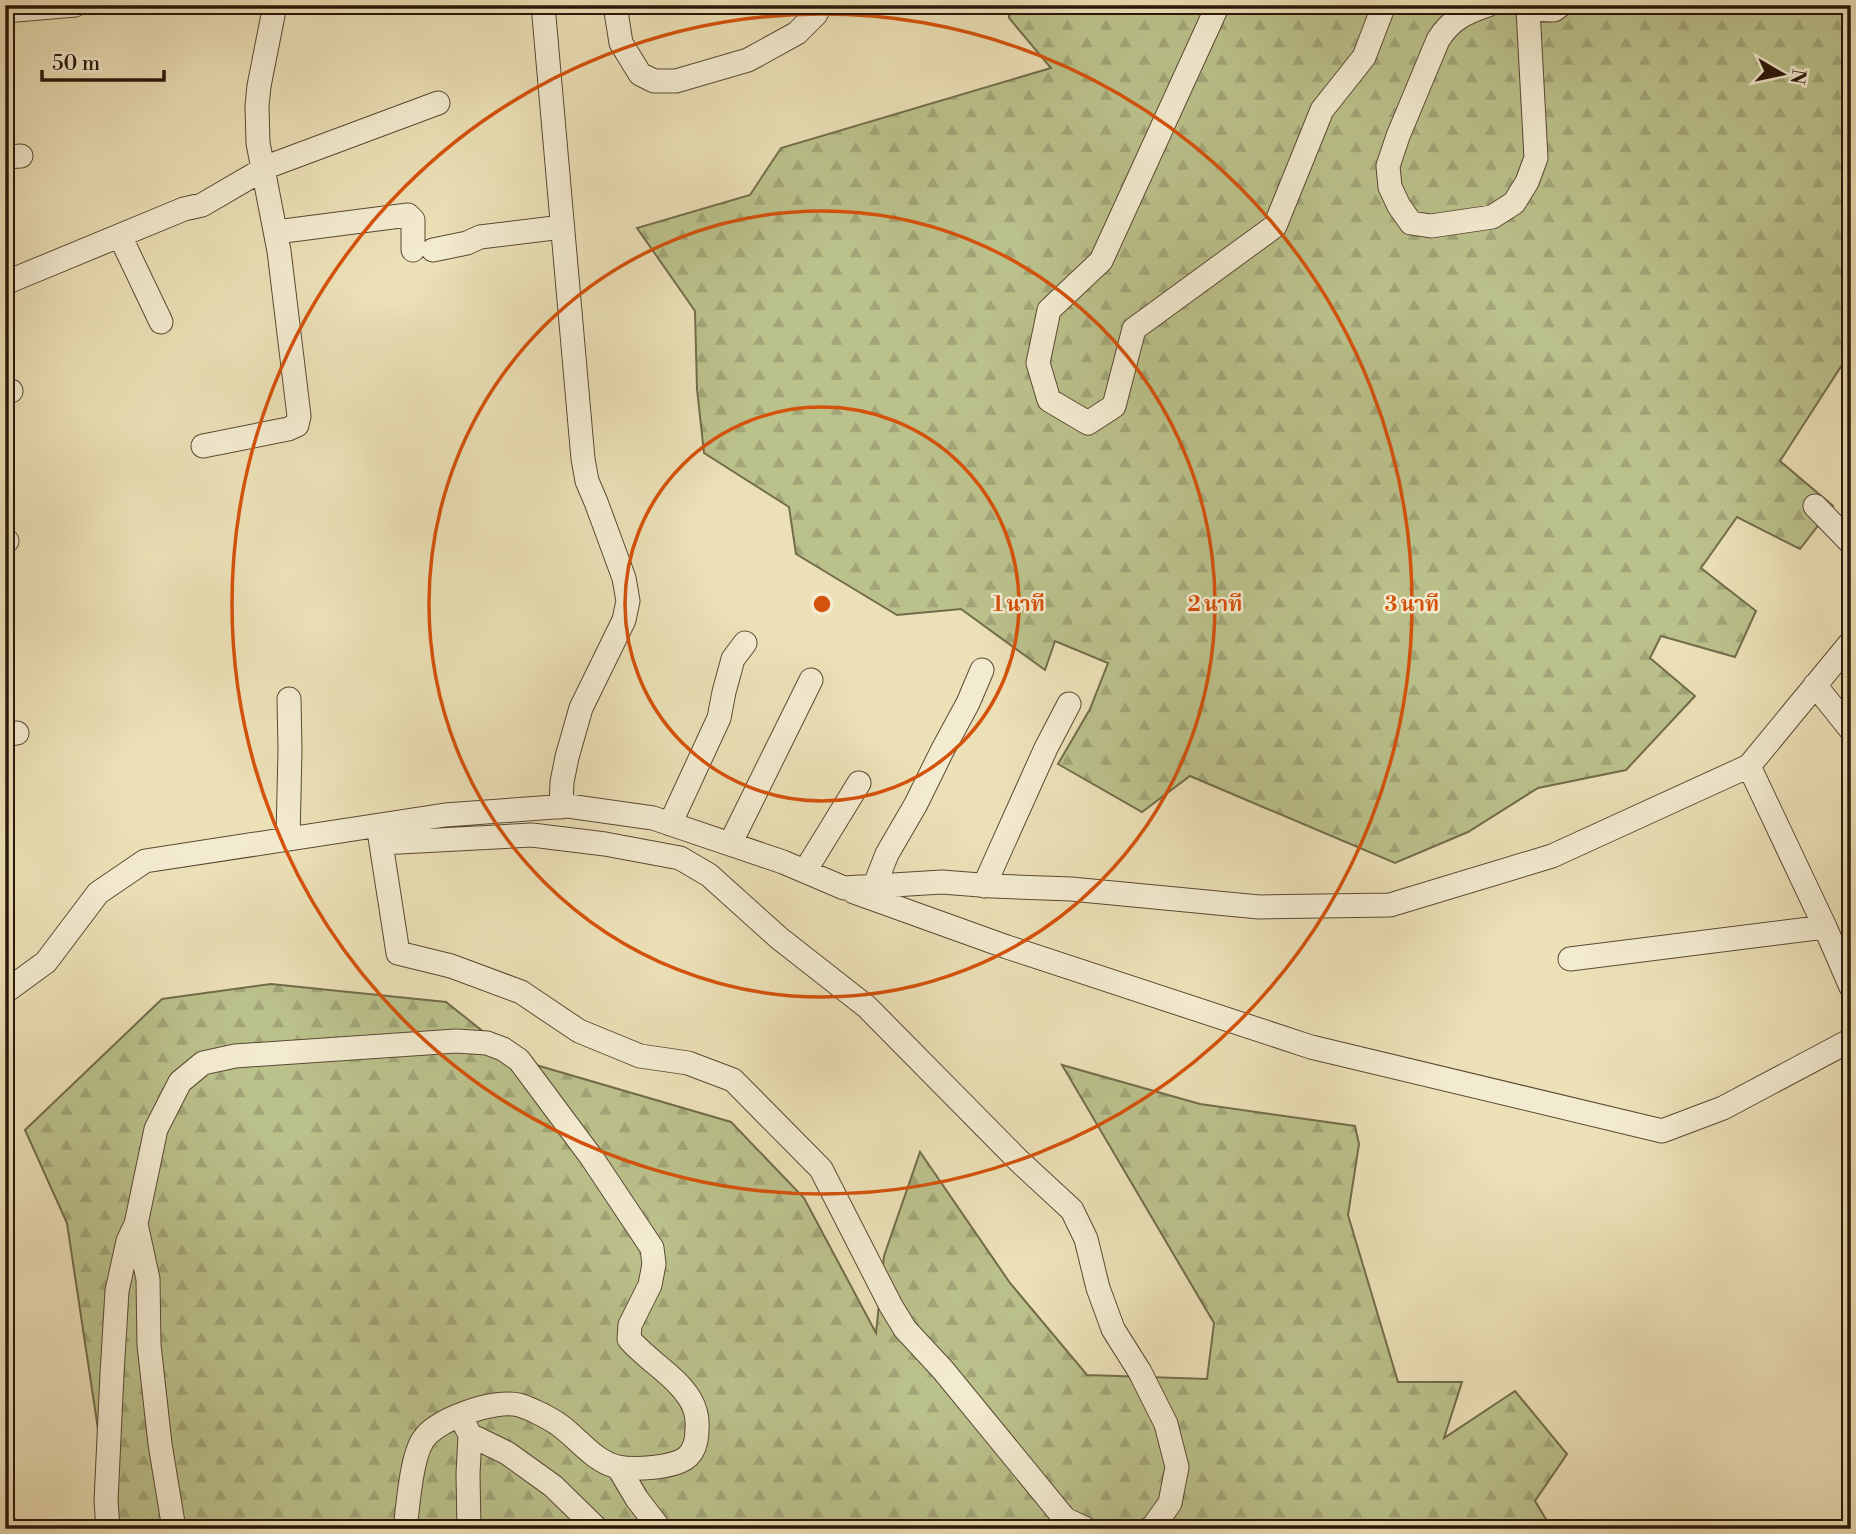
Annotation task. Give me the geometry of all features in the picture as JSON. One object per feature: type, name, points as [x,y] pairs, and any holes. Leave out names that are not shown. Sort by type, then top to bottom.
[{"type":"street","points":[[5,12],[75,5]]},
{"type":"street","points":[[203,446],[288,429],[297,425],[299,416],[279,251],[258,144],[259,86],[275,5]]},
{"type":"street","points":[[542,5],[583,459],[587,481],[624,578],[628,601],[624,620],[582,708],[567,757],[561,807]]},
{"type":"street","points":[[615,5],[621,43],[640,74],[654,81],[676,81],[748,60],[797,33],[816,14],[820,5]]},
{"type":"street","points":[[1219,5],[1101,261],[1049,310],[1038,363],[1049,400],[1088,424],[1114,406],[1134,329],[1275,226],[1322,110],[1364,57],[1384,5]]},
{"type":"street","points":[[1488,5],[1471,11],[1446,28],[1438,40],[1398,136],[1388,166],[1390,187],[1410,223],[1431,226],[1492,218],[1514,203],[1527,182],[1536,158],[1526,7],[1555,10],[1561,5]]},
{"type":"street","points":[[5,283],[184,209],[202,205],[269,166],[438,103]]},
{"type":"street","points":[[276,232],[408,215],[413,220],[423,250],[467,243],[480,237],[562,227]]},
{"type":"street","points":[[120,236],[161,322]]},
{"type":"street","points":[[1815,506],[1851,543]]},
{"type":"street","points":[[844,888],[942,882],[1071,889],[1259,907],[1390,905],[1552,856],[1749,766],[1851,642]]},
{"type":"street","points":[[670,824],[719,719],[733,659],[745,643]]},
{"type":"street","points":[[874,887],[887,855],[968,703],[982,670]]},
{"type":"street","points":[[730,844],[811,680]]},
{"type":"street","points":[[1815,685],[1851,730]]},
{"type":"street","points":[[288,838],[289,699]]},
{"type":"street","points":[[984,886],[1046,748],[1069,704]]},
{"type":"street","points":[[1749,766],[1851,988]]},
{"type":"street","points":[[805,871],[859,783]]},
{"type":"street","points":[[380,833],[445,815],[568,806],[653,818],[783,862],[844,888],[1007,947],[1311,1047],[1662,1131],[1723,1108],[1851,1040]]},
{"type":"street","points":[[380,833],[398,953],[451,966],[521,992],[579,1031],[640,1056],[688,1063],[733,1080],[821,1169],[891,1307],[905,1329],[943,1370],[1065,1519],[1086,1529]]},
{"type":"street","points":[[5,992],[46,962],[98,893],[145,861],[288,838],[380,833],[532,835],[605,844],[680,858],[709,875],[779,938],[867,1007],[1019,1161],[1072,1210],[1086,1239],[1098,1288],[1113,1329],[1140,1372],[1161,1413],[1172,1445],[1177,1467],[1170,1503],[1149,1529]]},
{"type":"street","points":[[1570,959],[1825,927]]},
{"type":"street","points":[[108,1529],[106,1502],[117,1291],[128,1241],[136,1224],[156,1129],[180,1082],[203,1063],[235,1056],[456,1041],[487,1043],[503,1049],[519,1060],[593,1158],[652,1248],[654,1264],[650,1285],[630,1325],[629,1339],[638,1350],[667,1373],[690,1399],[698,1418],[697,1442],[686,1458],[664,1466],[618,1467],[602,1461],[557,1424],[519,1405],[501,1404],[465,1424],[439,1426],[423,1440],[414,1466],[405,1529]]},
{"type":"street","points":[[136,1224],[149,1279],[151,1357],[160,1444],[174,1529]]},
{"type":"street","points":[[465,1424],[469,1529]]},
{"type":"street","points":[[465,1424],[553,1486],[597,1529]]},
{"type":"street","points":[[618,1467],[637,1499],[660,1529]]},
{"type":"green space","points":[[1009,5],[1851,5],[1851,351],[1780,461],[1833,506],[1800,549],[1737,517],[1701,568],[1756,611],[1735,657],[1661,636],[1650,658],[1695,696],[1626,770],[1538,788],[1468,832],[1395,863],[1190,776],[1142,812],[1058,764],[1090,709],[1108,663],[1055,641],[1045,670],[961,609],[897,615],[796,554],[789,507],[704,453],[697,389],[695,311],[637,228],[750,195],[781,148],[1051,68],[1009,18]]},
{"type":"green space","points":[[271,984],[446,1002],[519,1060],[731,1122],[804,1198],[876,1333],[884,1256],[920,1152],[1010,1283],[1087,1375],[1207,1379],[1214,1323],[1062,1065],[1200,1104],[1355,1126],[1359,1144],[1348,1215],[1398,1382],[1462,1382],[1444,1438],[1515,1391],[1567,1454],[1535,1501],[1552,1529],[113,1529],[67,1223],[25,1130],[162,999]]}]
